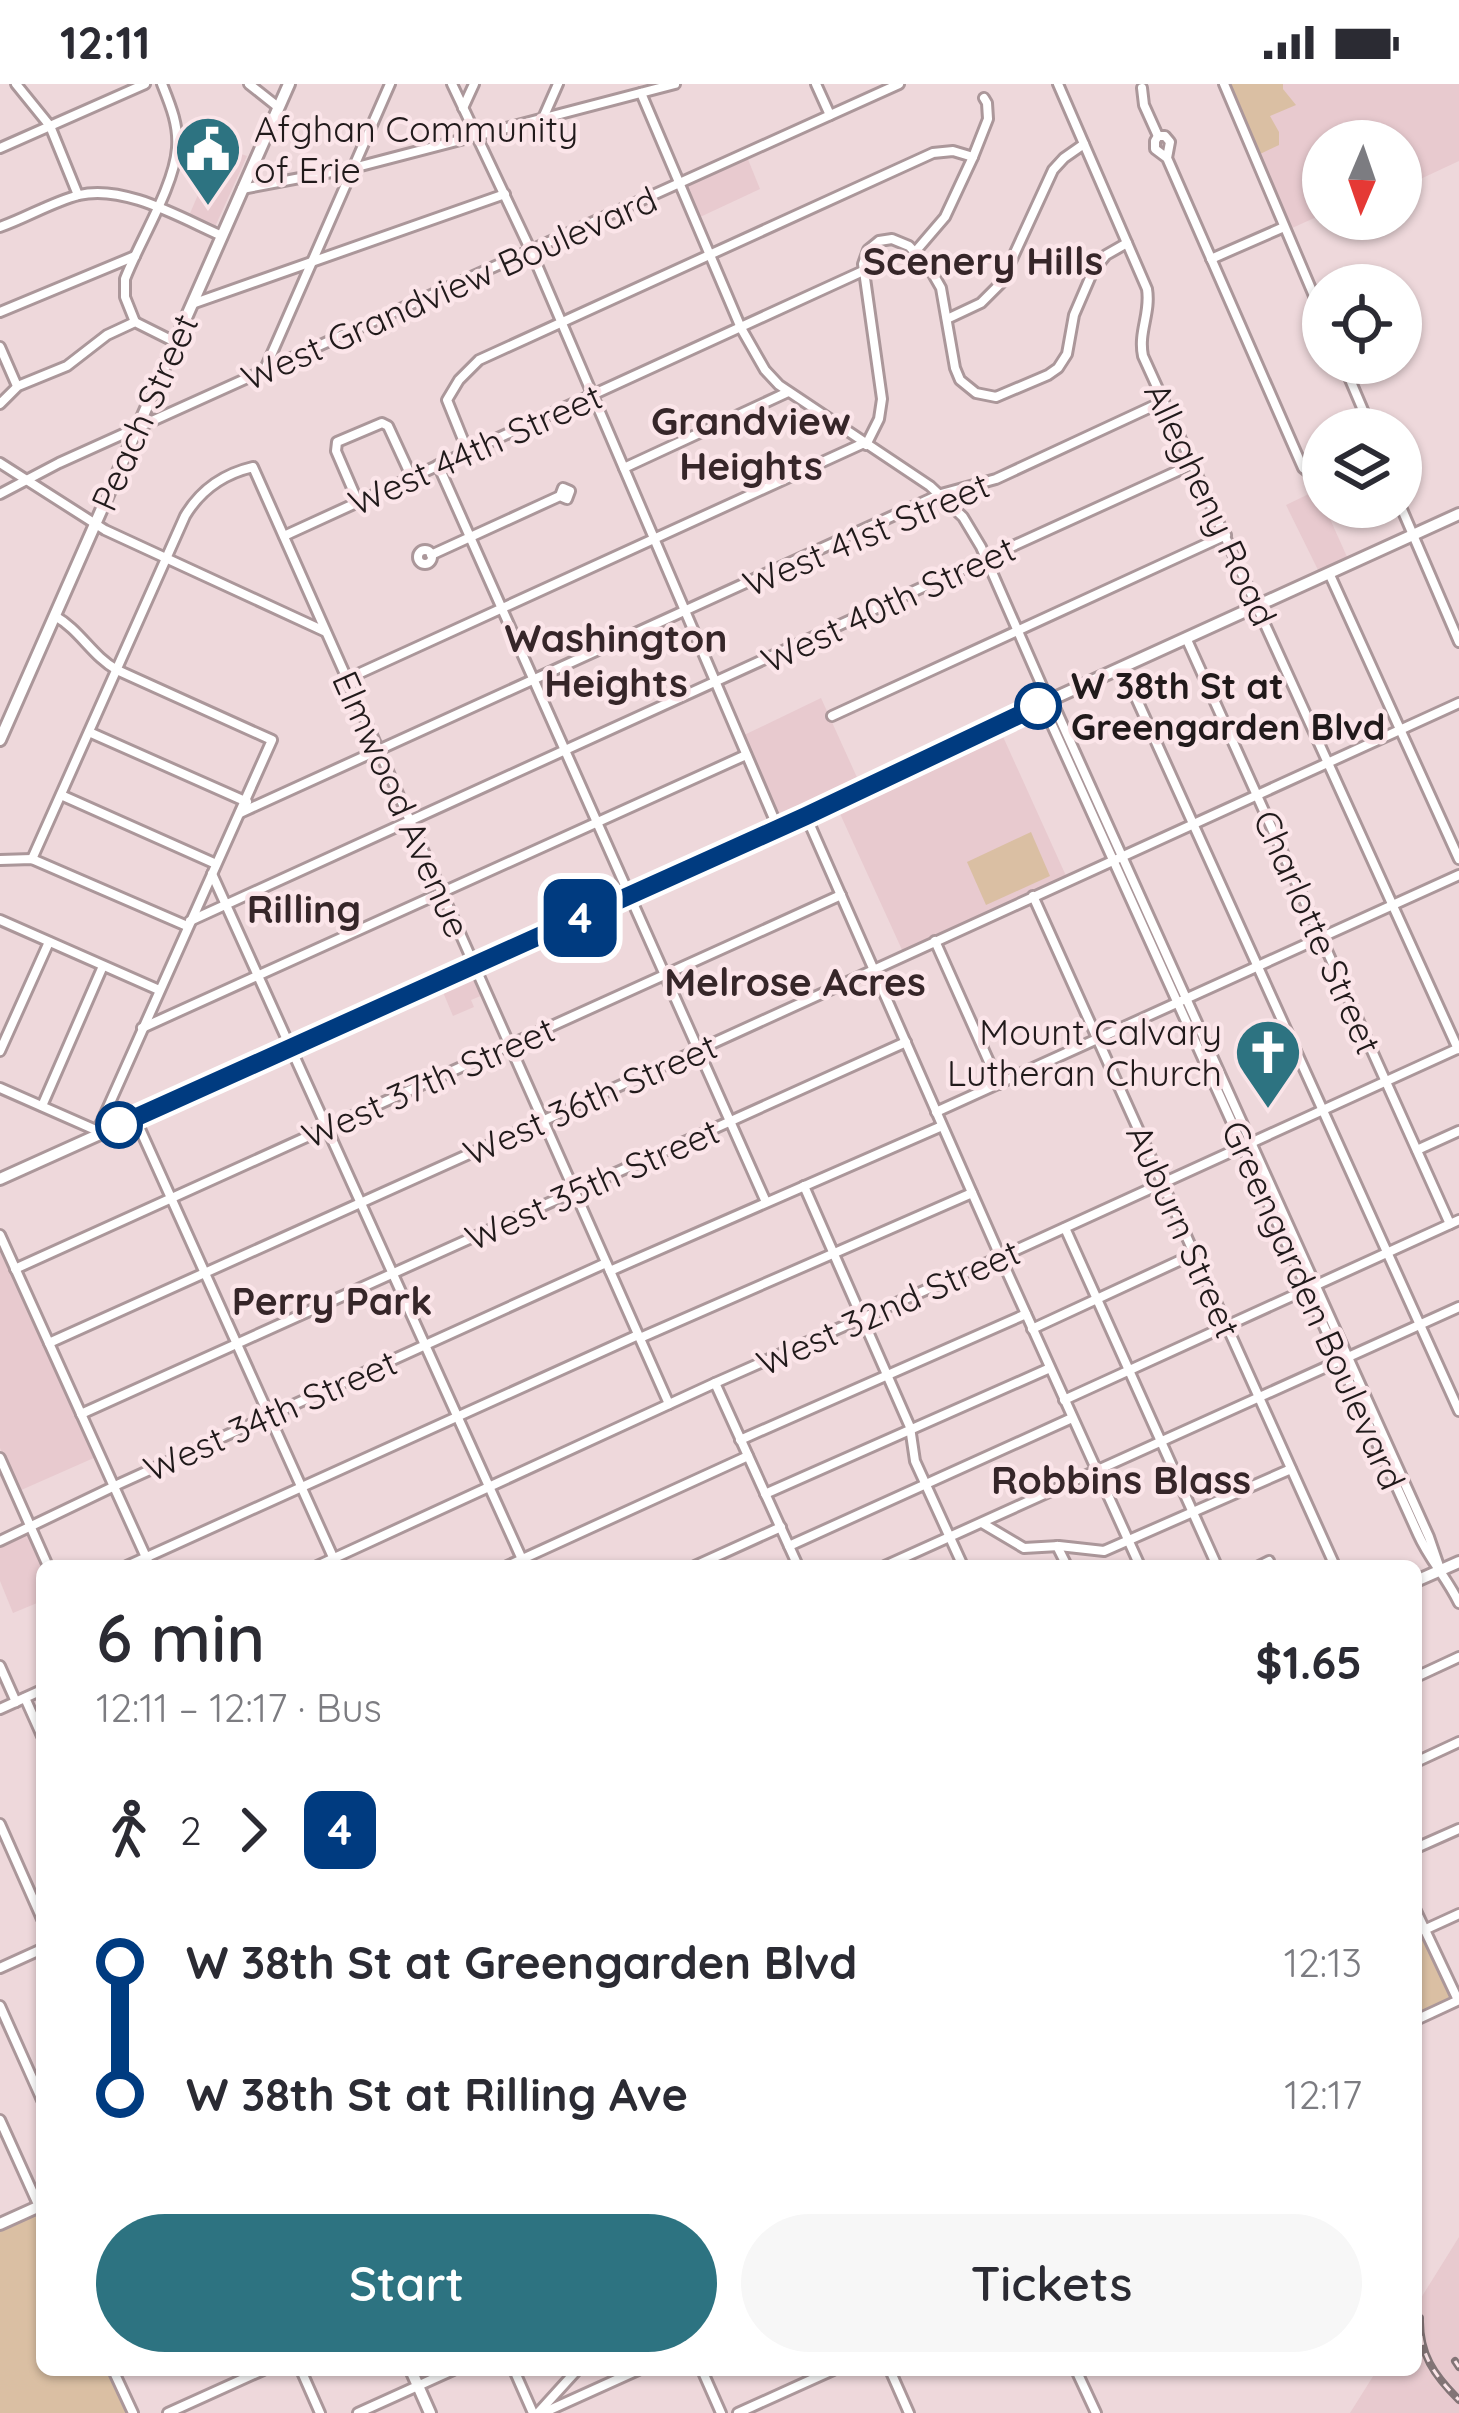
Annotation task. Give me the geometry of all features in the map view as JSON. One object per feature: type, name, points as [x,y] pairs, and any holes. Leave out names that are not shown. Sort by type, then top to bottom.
[{"type":"main road","name":"Peach Street","points":[[0,740],[289,84]]},
{"type":"main road","points":[[0,1179],[1050,705],[1459,514]]},
{"type":"main road","points":[[1422,1578],[1459,1562]]},
{"type":"main road","points":[[0,2224],[36,2210]]},
{"type":"main road","points":[[410,2376],[427,2413]]},
{"type":"street","points":[[16,84],[50,126],[78,196]]},
{"type":"street","points":[[0,148],[145,84]]},
{"type":"street","points":[[161,84],[174,115],[177,148],[172,171],[125,279],[125,297],[135,322],[175,342]]},
{"type":"street","points":[[249,84],[278,107]]},
{"type":"street","points":[[264,371],[390,84]]},
{"type":"street","points":[[452,84],[532,251],[778,828]]},
{"type":"street","points":[[463,108],[474,84]]},
{"type":"street","points":[[543,119],[558,84]]},
{"type":"street","points":[[242,189],[353,168],[675,84]]},
{"type":"street","points":[[816,84],[830,116]]},
{"type":"street","name":"West Grandview Boulevard","points":[[0,494],[899,84]]},
{"type":"street","name":"Allegheny Road","points":[[1058,84],[1149,299],[1142,353],[1458,1049]]},
{"type":"street","points":[[1224,84],[1302,269]]},
{"type":"street","points":[[1142,88],[1157,136],[1170,142],[1167,158],[1302,466]]},
{"type":"street","name":"Greengarden Boulevard","points":[[641,93],[741,328],[765,370],[788,392],[941,494],[967,523],[1050,705],[1047,714],[1118,858],[1429,1559],[1459,1603]]},
{"type":"street","points":[[984,98],[988,120],[973,157],[945,217],[915,252],[939,284],[955,368],[964,385],[983,396],[1005,395],[1058,368],[1093,272],[1106,255],[1127,243]]},
{"type":"street","points":[[947,319],[998,288],[1053,170],[1084,144]]},
{"type":"street","points":[[468,452],[447,404],[449,393],[479,360],[933,153],[953,151],[973,157]]},
{"type":"street","points":[[0,227],[78,196],[102,193],[123,195],[222,236]]},
{"type":"street","points":[[192,304],[505,194]]},
{"type":"street","points":[[1211,259],[1284,227]]},
{"type":"street","name":"West 44th Street","points":[[284,536],[863,271],[868,250],[885,239],[904,243],[915,252]]},
{"type":"street","points":[[0,312],[135,256]]},
{"type":"street","points":[[111,267],[125,279]]},
{"type":"street","points":[[347,679],[865,444],[882,400],[863,271]]},
{"type":"street","points":[[0,404],[17,386],[62,370],[107,335],[135,322]]},
{"type":"street","points":[[0,347],[17,386]]},
{"type":"street","points":[[624,468],[788,392]]},
{"type":"street","points":[[151,398],[155,409],[170,413]]},
{"type":"street","name":"West 41st Street","points":[[240,813],[941,494],[996,478],[1164,401]]},
{"type":"street","points":[[358,502],[336,451],[337,442],[382,423],[388,426],[412,478]]},
{"type":"street","points":[[0,463],[96,523],[326,632]]},
{"type":"street","name":"West 40th Street","points":[[189,924],[1193,464]]},
{"type":"street","points":[[438,466],[766,1202]]},
{"type":"street","name":"Elmwood Avenue","points":[[166,558],[201,494],[214,483],[253,467],[669,1404]]},
{"type":"street","points":[[431,555],[560,496]]},
{"type":"street","points":[[1409,528],[1454,619],[1459,642]]},
{"type":"street","points":[[832,716],[1226,535]]},
{"type":"street","points":[[32,859],[166,558]]},
{"type":"street","points":[[1329,573],[1459,859]]},
{"type":"street","points":[[0,1088],[97,1133],[272,740],[117,670],[55,616]]},
{"type":"street","name":"Charlotte Street","points":[[1187,640],[1416,1150],[1454,1222]]},
{"type":"street","points":[[1123,669],[1459,1411]]},
{"type":"street","name":"West 36th Street","points":[[49,1343],[1459,703]]},
{"type":"street","points":[[89,732],[255,806]]},
{"type":"street","points":[[142,1028],[746,755]]},
{"type":"street","points":[[61,795],[214,869],[257,977],[522,1560]]},
{"type":"street","points":[[806,816],[1137,1560]]},
{"type":"street","points":[[0,860],[32,859],[189,924]]},
{"type":"street","points":[[937,1112],[1459,875]]},
{"type":"street","name":"West 37th Street","points":[[15,1269],[841,895]]},
{"type":"street","name":"Auburn Street","points":[[1033,896],[1332,1560]]},
{"type":"street","points":[[0,920],[159,990]]},
{"type":"street","points":[[0,1051],[49,941]]},
{"type":"street","points":[[935,941],[999,1084]]},
{"type":"street","points":[[41,1106],[103,966]]},
{"type":"street","name":"West 35th Street","points":[[81,1414],[906,1042]]},
{"type":"street","name":"West 32nd Street","points":[[339,1560],[669,1404],[1458,1049]]},
{"type":"street","points":[[135,1118],[334,1560]]},
{"type":"street","name":"West 34th Street","points":[[0,1541],[425,1345],[942,1126]]},
{"type":"street","points":[[1416,1150],[1459,1131]]},
{"type":"street","points":[[804,1186],[911,1430],[914,1457],[960,1560]]},
{"type":"street","points":[[152,1560],[457,1416],[972,1193]]},
{"type":"street","points":[[1064,1400],[1454,1222]]},
{"type":"street","points":[[1065,1228],[1214,1560]]},
{"type":"street","points":[[0,1235],[147,1560]]},
{"type":"street","points":[[1033,1329],[1194,1254]]},
{"type":"street","points":[[898,1560],[1459,1307]]},
{"type":"street","points":[[740,1440],[1026,1314]]},
{"type":"street","points":[[765,1494],[1050,1368]]},
{"type":"street","points":[[715,1383],[795,1560]]},
{"type":"street","points":[[789,1546],[1072,1418]]},
{"type":"street","points":[[529,1560],[748,1456]]},
{"type":"street","points":[[0,1458],[45,1560]]},
{"type":"street","points":[[981,1522],[1024,1548],[1058,1546],[1098,1552],[1291,1469]]},
{"type":"street","points":[[709,1560],[781,1528]]},
{"type":"street","points":[[1058,1546],[1064,1560]]},
{"type":"street","points":[[1422,1674],[1459,1657]]},
{"type":"street","points":[[0,1666],[36,1726]]},
{"type":"street","points":[[0,1709],[36,1693]]},
{"type":"street","points":[[1422,1759],[1459,1742]]},
{"type":"street","points":[[0,1824],[36,1905]]},
{"type":"street","points":[[1422,1845],[1459,1828]]},
{"type":"street","points":[[1424,1930],[1459,1914]]},
{"type":"street","points":[[1422,1926],[1459,2000],[1422,2017]]},
{"type":"street","points":[[0,1968],[36,1951]]},
{"type":"street","points":[[0,2006],[36,2087]]},
{"type":"street","points":[[0,2120],[36,2197]]},
{"type":"street","points":[[116,2376],[133,2413]]},
{"type":"street","points":[[168,2413],[250,2376]]},
{"type":"street","points":[[304,2376],[320,2413]]},
{"type":"street","points":[[358,2413],[440,2376]]},
{"type":"street","points":[[517,2376],[538,2413]]},
{"type":"street","points":[[538,2413],[572,2376]]},
{"type":"street","points":[[538,2413],[624,2376]]},
{"type":"street","points":[[705,2376],[721,2413]]},
{"type":"street","points":[[738,2413],[819,2376]]},
{"type":"street","points":[[893,2376],[909,2413]]},
{"type":"street","points":[[1079,2376],[1096,2413]]},
{"type":"shaded area","points":[[1228,84],[1283,84],[1296,105],[1270,116],[1279,132],[1279,145],[1258,155]]},
{"type":"shaded area","points":[[1283,84],[1459,84],[1459,161],[1422,178],[1422,120],[1302,120],[1302,224],[1290,229],[1246,125],[1291,102]]},
{"type":"shaded area","points":[[219,146],[247,156],[214,229],[188,218]]},
{"type":"shaded area","points":[[747,157],[760,189],[698,218],[685,185]]},
{"type":"shaded area","points":[[1302,497],[1302,528],[1334,528],[1348,559],[1319,572],[1286,505]]},
{"type":"shaded area","points":[[821,698],[860,784],[778,820],[742,736]]},
{"type":"shaded area","points":[[1000,730],[1067,878],[903,952],[836,805]]},
{"type":"shaded area","points":[[1031,832],[1050,876],[986,905],[967,862]]},
{"type":"shaded area","points":[[472,972],[483,995],[471,1000],[474,1007],[453,1016],[440,985]]},
{"type":"shaded area","points":[[0,1244],[96,1457],[19,1491],[0,1448]]},
{"type":"shaded area","points":[[28,1534],[39,1560],[36,1603],[13,1613],[0,1581],[0,1544]]},
{"type":"shaded area","points":[[1422,1931],[1453,1996],[1422,2014]]},
{"type":"shaded area","points":[[36,2214],[36,2376],[112,2376],[129,2413],[0,2413],[0,2229]]},
{"type":"shaded area","points":[[1459,2237],[1459,2413],[1350,2413],[1373,2376],[1422,2376],[1422,2296]]},
{"type":"railway","points":[[1422,2342],[1442,2382],[1459,2400]]},
{"type":"railway","points":[[1455,2361],[1459,2367]]},
{"type":"bus line","name":"4","points":[[119,1125],[806,816],[1038,706]]},
{"type":"place","name":"Afghan Community of Erie","points":[[208,208]]},
{"type":"place","name":"W 38th St at Greengarden Blvd","points":[[1038,706]]},
{"type":"place","name":"Mount Calvary Lutheran Church","points":[[1268,1111]]},
{"type":"district","name":"Scenery Hills","points":[[983,260]]},
{"type":"district","name":"Grandview Heights","points":[[751,442]]},
{"type":"district","name":"Washington Heights","points":[[616,660]]},
{"type":"district","name":"Rilling","points":[[304,908]]},
{"type":"district","name":"Melrose Acres","points":[[795,981]]},
{"type":"district","name":"Perry Park","points":[[332,1300]]},
{"type":"district","name":"Robbins Blass","points":[[1121,1479]]}]
